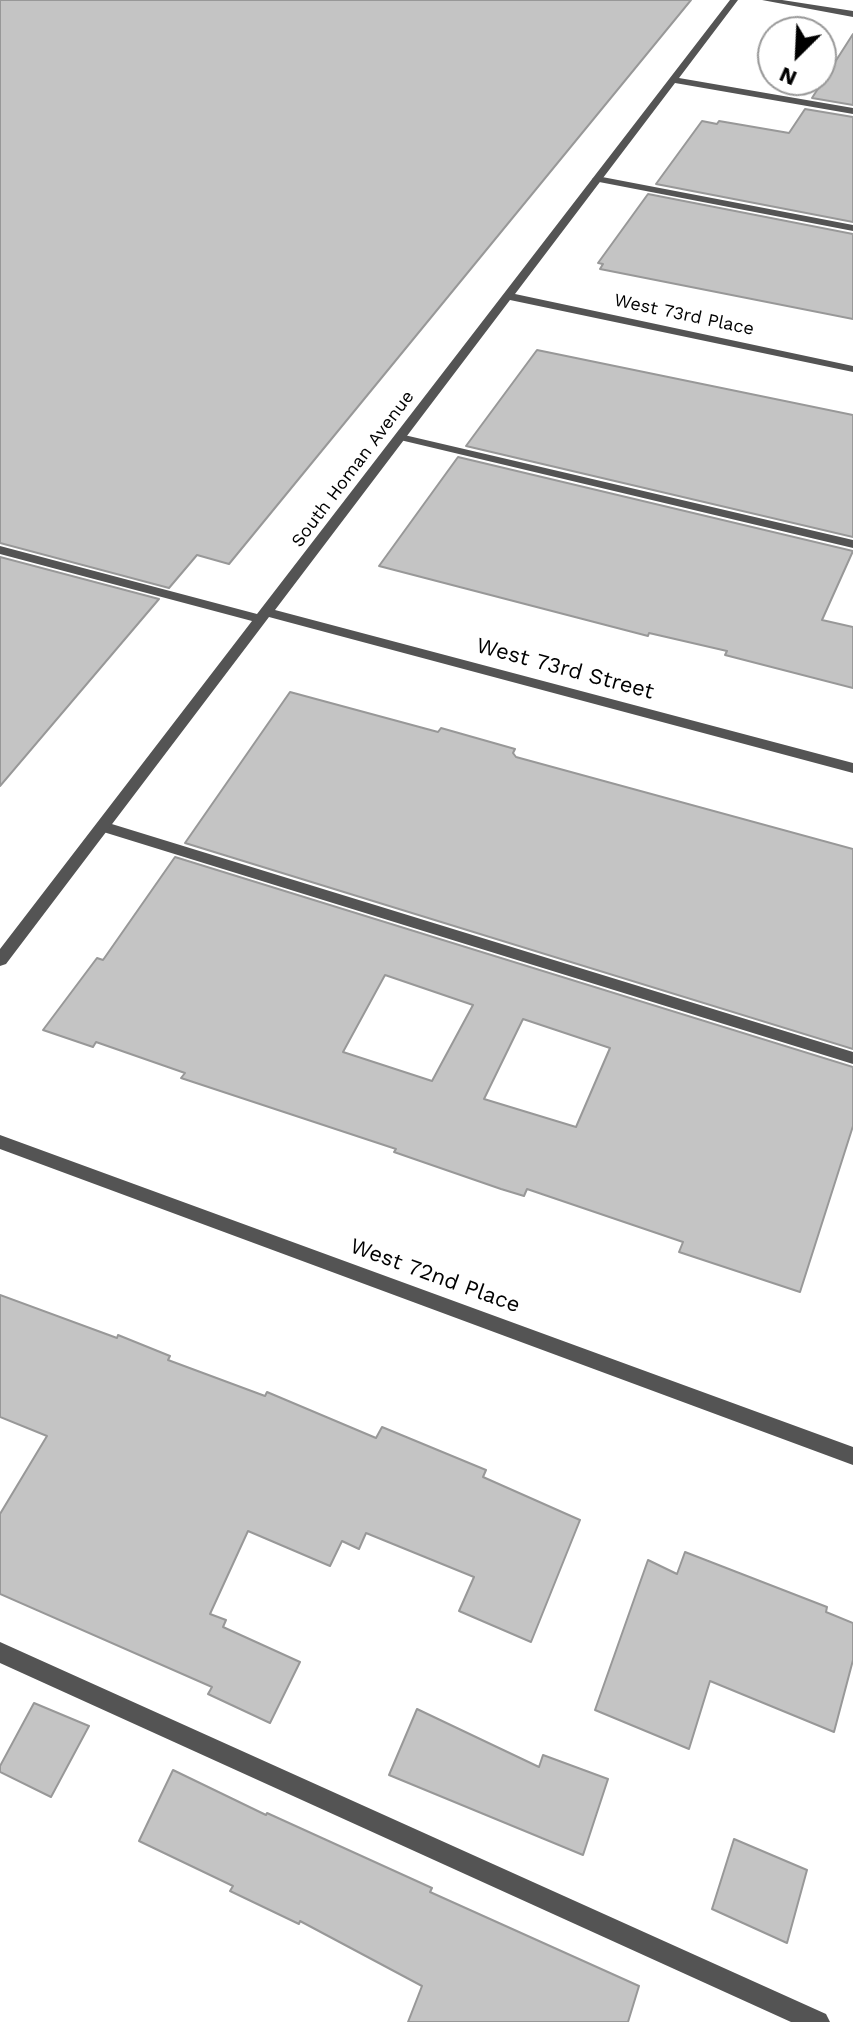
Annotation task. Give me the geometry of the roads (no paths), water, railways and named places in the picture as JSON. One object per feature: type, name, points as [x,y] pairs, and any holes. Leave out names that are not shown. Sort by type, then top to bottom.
[{"type":"street","name":"South Homan Avenue","points":[[0,960],[734,0]]},
{"type":"street","points":[[766,0],[853,14]]},
{"type":"street","points":[[673,80],[853,111]]},
{"type":"street","points":[[597,179],[853,228]]},
{"type":"street","name":"West 73rd Place","points":[[507,296],[853,369]]},
{"type":"street","points":[[400,437],[853,544]]},
{"type":"street","name":"West 73rd Street","points":[[0,550],[853,768]]},
{"type":"street","points":[[102,826],[853,1058]]},
{"type":"street","name":"West 72nd Place","points":[[0,1142],[853,1456]]},
{"type":"street","points":[[0,1652],[818,2022]]}]
